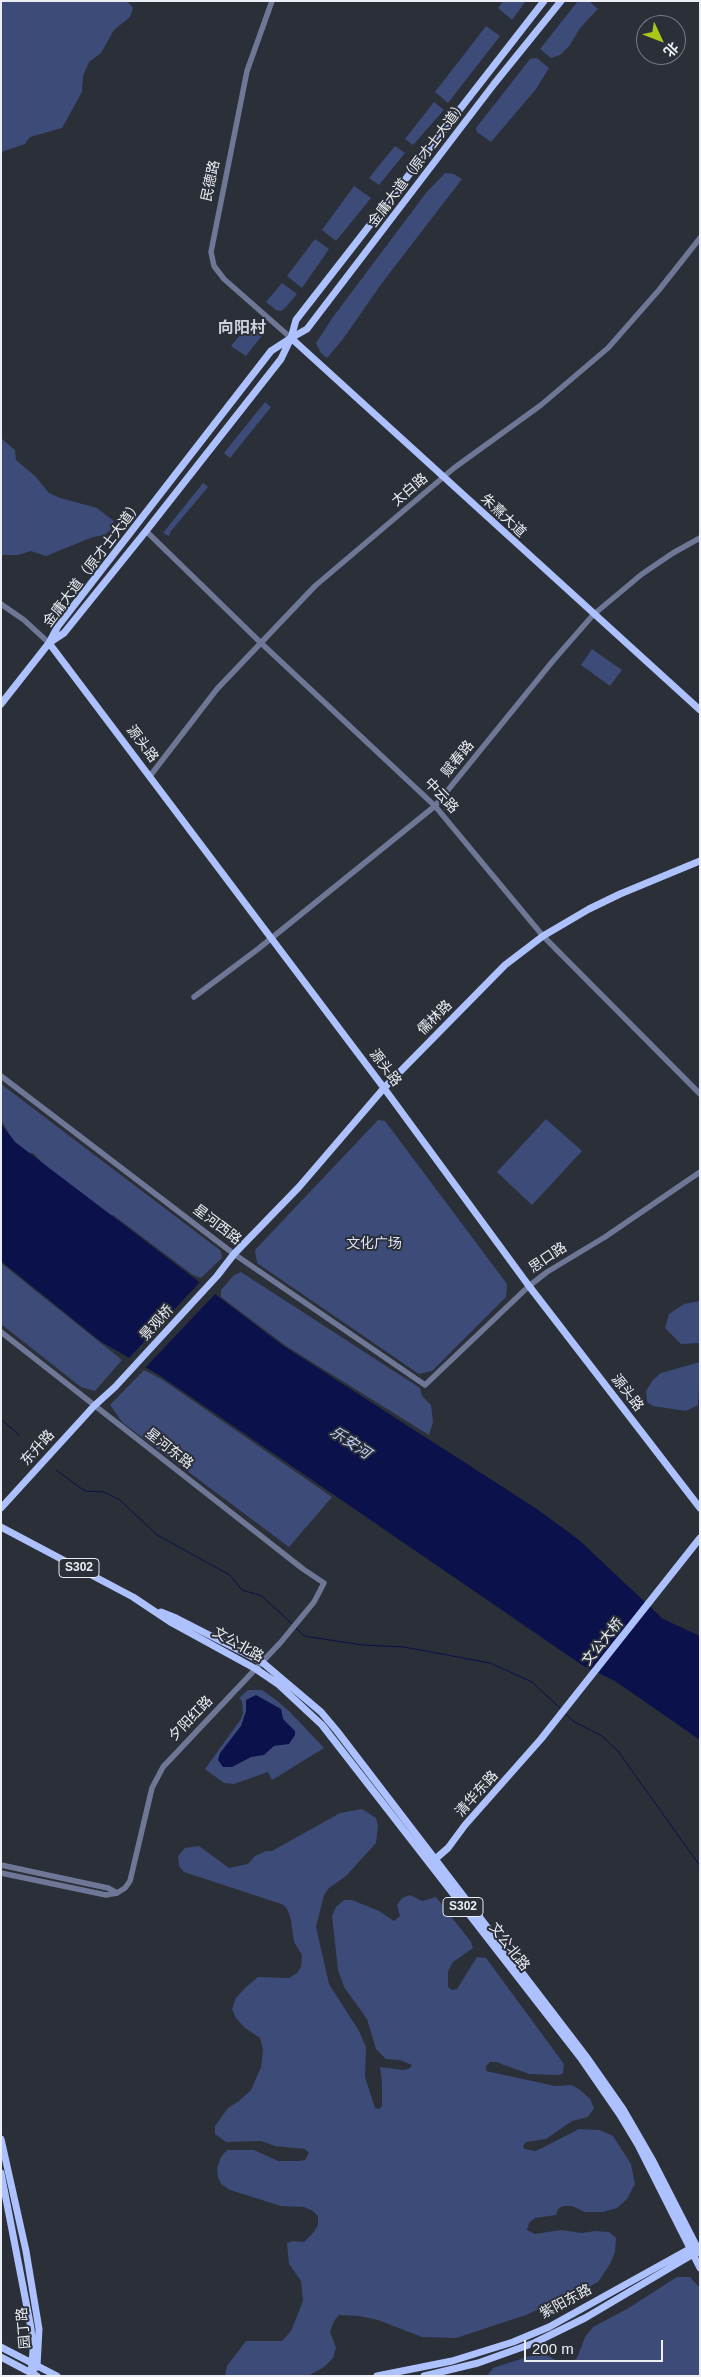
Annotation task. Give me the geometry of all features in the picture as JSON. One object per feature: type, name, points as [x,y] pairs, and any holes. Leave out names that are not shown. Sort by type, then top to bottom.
[{"type":"main road","name":"金庸大道（原才士大道）","points":[[49,643],[64,633],[281,359],[291,338],[296,320],[544,1]]},
{"type":"main road","name":"金庸大道（原才士大道）","points":[[49,643],[58,626],[271,351],[307,329],[494,84],[561,1]]},
{"type":"main road","name":"朱熹大道","points":[[291,338],[593,615],[700,710]]},
{"type":"main road","points":[[1,704],[49,643]]},
{"type":"main road","name":"源头路","points":[[49,643],[384,1088],[529,1286],[700,1508]]},
{"type":"main road","name":"儒林路","points":[[234,1254],[299,1187],[384,1088],[505,965],[543,936],[620,894],[700,862]]},
{"type":"main road","name":"景观桥","points":[[94,1406],[116,1387],[234,1254]]},
{"type":"main road","name":"东升路","points":[[1,1508],[94,1406]]},
{"type":"main road","name":"文公北路","points":[[1,1527],[134,1596],[172,1623],[256,1668],[278,1684],[322,1725],[580,2057],[620,2115],[697,2250]]},
{"type":"main road","name":"文公大桥","points":[[541,1739],[700,1538]]},
{"type":"main road","name":"文公北路","points":[[156,1611],[176,1618],[262,1662],[321,1712],[588,2059],[623,2109],[653,2161],[697,2250],[700,2268]]},
{"type":"main road","name":"清华东路","points":[[429,1864],[448,1848],[541,1739]]},
{"type":"main road","name":"园丁路","points":[[1,2139],[26,2251],[39,2329],[34,2364]]},
{"type":"main road","name":"园丁路","points":[[1,2173],[31,2328],[34,2374]]},
{"type":"main road","name":"紫阳东路","points":[[377,2376],[452,2361],[513,2342],[549,2327],[697,2250]]},
{"type":"main road","name":"紫阳东路","points":[[424,2376],[478,2363],[534,2343],[585,2318],[697,2250]]},
{"type":"main road","points":[[1,2347],[57,2376]]},
{"type":"main road","points":[[1,2357],[34,2374]]},
{"type":"street","name":"民德路","points":[[272,1],[247,71],[210,252],[214,266],[224,279],[291,338]]},
{"type":"street","name":"太白路","points":[[150,776],[218,690],[260,642],[315,586],[473,453],[555,394],[608,348],[659,290],[700,238]]},
{"type":"street","name":"中云路","points":[[146,531],[260,642],[435,806],[543,936],[700,1094]]},
{"type":"street","name":"赋春路","points":[[194,998],[271,939],[435,806],[552,662],[593,615],[642,574],[700,538]]},
{"type":"street","points":[[1,604],[24,620],[49,643]]},
{"type":"street","name":"星河西路","points":[[1,1076],[234,1254],[425,1385]]},
{"type":"street","name":"思口路","points":[[425,1385],[529,1286],[700,1172]]},
{"type":"street","name":"星河东路","points":[[1,1332],[324,1583]]},
{"type":"street","name":"夕阳红路","points":[[117,1893],[125,1888],[130,1881],[147,1805],[152,1788],[163,1767],[294,1626],[314,1602],[324,1583]]},
{"type":"street","points":[[1,1865],[108,1888],[117,1893]]},
{"type":"street","points":[[1,1873],[106,1895],[117,1893]]},
{"type":"green space","points":[[1,1],[127,1],[133,8],[130,17],[114,30],[101,53],[89,62],[83,76],[82,92],[62,128],[30,137],[25,144],[1,152]]},
{"type":"green space","points":[[503,1],[526,1],[512,20],[498,8]]},
{"type":"green space","points":[[578,1],[589,1],[598,9],[580,28],[570,45],[560,55],[551,58],[540,49]]},
{"type":"green space","points":[[486,26],[500,36],[448,103],[435,92]]},
{"type":"green space","points":[[537,58],[549,68],[536,89],[491,142],[477,132],[476,128],[530,59]]},
{"type":"green space","points":[[434,102],[444,110],[413,145],[405,139]]},
{"type":"green space","points":[[395,146],[405,153],[379,185],[369,178]]},
{"type":"green space","points":[[445,173],[454,174],[462,179],[327,358],[321,353],[316,343],[333,317],[426,193]]},
{"type":"green space","points":[[354,186],[371,198],[336,241],[322,230]]},
{"type":"green space","points":[[315,239],[329,249],[302,288],[287,276]]},
{"type":"green space","points":[[282,283],[297,294],[281,311],[276,310],[266,302]]},
{"type":"green space","points":[[248,325],[255,331],[258,329],[264,333],[246,356],[231,346]]},
{"type":"green space","points":[[265,402],[271,407],[230,458],[224,453]]},
{"type":"green space","points":[[1,438],[15,450],[16,460],[35,476],[49,493],[97,508],[114,521],[110,530],[105,535],[93,537],[46,556],[31,551],[18,555],[1,555]]},
{"type":"green space","points":[[203,483],[208,487],[171,531],[169,536],[163,533]]},
{"type":"green space","points":[[592,649],[622,670],[610,686],[581,665]]},
{"type":"green space","points":[[1,1084],[221,1251],[222,1258],[201,1278],[193,1275],[113,1215],[102,1215],[53,1174],[33,1153],[26,1153],[16,1145],[1,1120]]},
{"type":"green space","points":[[546,1119],[582,1151],[532,1205],[497,1172]]},
{"type":"green space","name":"文化广场","points":[[378,1120],[385,1121],[507,1284],[506,1297],[432,1371],[419,1374],[257,1263],[255,1250]]},
{"type":"green space","points":[[1,1263],[122,1360],[95,1391],[81,1387],[1,1324]]},
{"type":"green space","points":[[241,1272],[420,1388],[422,1396],[431,1405],[433,1422],[429,1435],[286,1346],[221,1297],[221,1290],[234,1275]]},
{"type":"green space","points":[[700,1301],[700,1343],[681,1344],[665,1328],[669,1314],[684,1304]]},
{"type":"green space","points":[[700,1362],[698,1405],[686,1411],[653,1406],[647,1402],[646,1391],[653,1380],[661,1373]]},
{"type":"green space","points":[[144,1370],[163,1380],[332,1497],[289,1547],[123,1423],[110,1405]]},
{"type":"green space","points":[[248,1690],[262,1690],[276,1700],[324,1748],[272,1780],[268,1772],[234,1784],[224,1783],[205,1769],[241,1719],[243,1713],[242,1701],[239,1698]]},
{"type":"green space","points":[[362,1809],[376,1818],[378,1826],[376,1843],[346,1876],[329,1888],[324,1895],[316,1927],[329,1984],[359,2031],[366,2047],[365,2077],[375,2108],[379,2109],[382,2106],[380,2067],[403,2070],[409,2069],[412,2065],[400,2060],[386,2059],[376,2049],[367,2019],[344,1987],[338,1970],[332,1916],[336,1907],[344,1900],[352,1900],[379,1911],[394,1921],[400,1916],[397,1905],[402,1898],[410,1895],[422,1901],[436,1897],[471,1942],[473,1948],[453,1962],[448,1971],[448,1987],[452,1990],[457,1989],[477,1957],[486,1958],[564,2064],[563,2073],[560,2075],[529,2074],[496,2062],[490,2062],[486,2066],[486,2071],[555,2086],[571,2085],[579,2089],[590,2099],[594,2108],[588,2117],[572,2121],[546,2139],[526,2142],[523,2146],[524,2149],[535,2151],[579,2129],[600,2130],[613,2136],[631,2164],[635,2184],[627,2199],[617,2208],[603,2212],[585,2212],[572,2206],[563,2206],[558,2209],[556,2215],[535,2218],[529,2223],[527,2230],[535,2234],[561,2230],[582,2233],[595,2231],[609,2232],[616,2238],[615,2252],[610,2264],[598,2282],[589,2287],[526,2315],[456,2338],[422,2337],[378,2320],[359,2316],[339,2315],[334,2321],[330,2332],[336,2348],[333,2358],[324,2367],[308,2376],[225,2376],[227,2366],[246,2341],[282,2341],[291,2331],[303,2301],[301,2281],[289,2264],[287,2243],[292,2241],[304,2242],[318,2225],[318,2216],[313,2211],[304,2207],[281,2206],[230,2190],[221,2184],[217,2168],[221,2157],[227,2150],[254,2150],[278,2161],[305,2160],[309,2153],[305,2149],[275,2146],[261,2141],[226,2142],[215,2134],[215,2126],[228,2108],[251,2090],[261,2067],[263,2050],[260,2038],[245,2028],[236,2018],[232,2009],[236,1998],[258,1977],[289,1978],[297,1973],[301,1967],[302,1955],[294,1942],[291,1920],[284,1905],[184,1872],[179,1866],[178,1856],[185,1848],[199,1846],[229,1868],[248,1864],[255,1856],[266,1851],[272,1851],[340,1813]]},
{"type":"green space","points":[[677,2277],[690,2277],[700,2288],[700,2376],[487,2376],[493,2368],[533,2355],[545,2354],[557,2361],[572,2362],[577,2358],[585,2337],[593,2327],[627,2309]]},
{"type":"water","name":"乐安河","points":[[1,1124],[15,1142],[282,1345],[537,1509],[579,1540],[663,1619],[700,1636],[700,1740],[615,1681],[582,1665],[159,1375],[100,1341],[1,1261]]},
{"type":"water","points":[[256,1695],[281,1709],[283,1719],[295,1731],[295,1735],[289,1744],[274,1746],[264,1755],[251,1757],[232,1767],[223,1767],[218,1760],[220,1753],[241,1726],[246,1711],[246,1700]]},
{"type":"pier","points":[[201,1281],[217,1292],[144,1369],[127,1360]]},
{"type":"waterway","points":[[1,1419],[20,1436]]},
{"type":"waterway","points":[[56,1470],[86,1491],[104,1492],[120,1500],[157,1535],[230,1575],[242,1590],[262,1596],[292,1624]]},
{"type":"waterway","points":[[295,1627],[304,1636],[363,1645],[404,1647],[490,1663],[532,1682],[561,1709]]},
{"type":"waterway","points":[[565,1713],[573,1721],[602,1736],[618,1751],[700,1866]]},
{"type":"district","name":"向阳村","points":[[242,329]]}]
